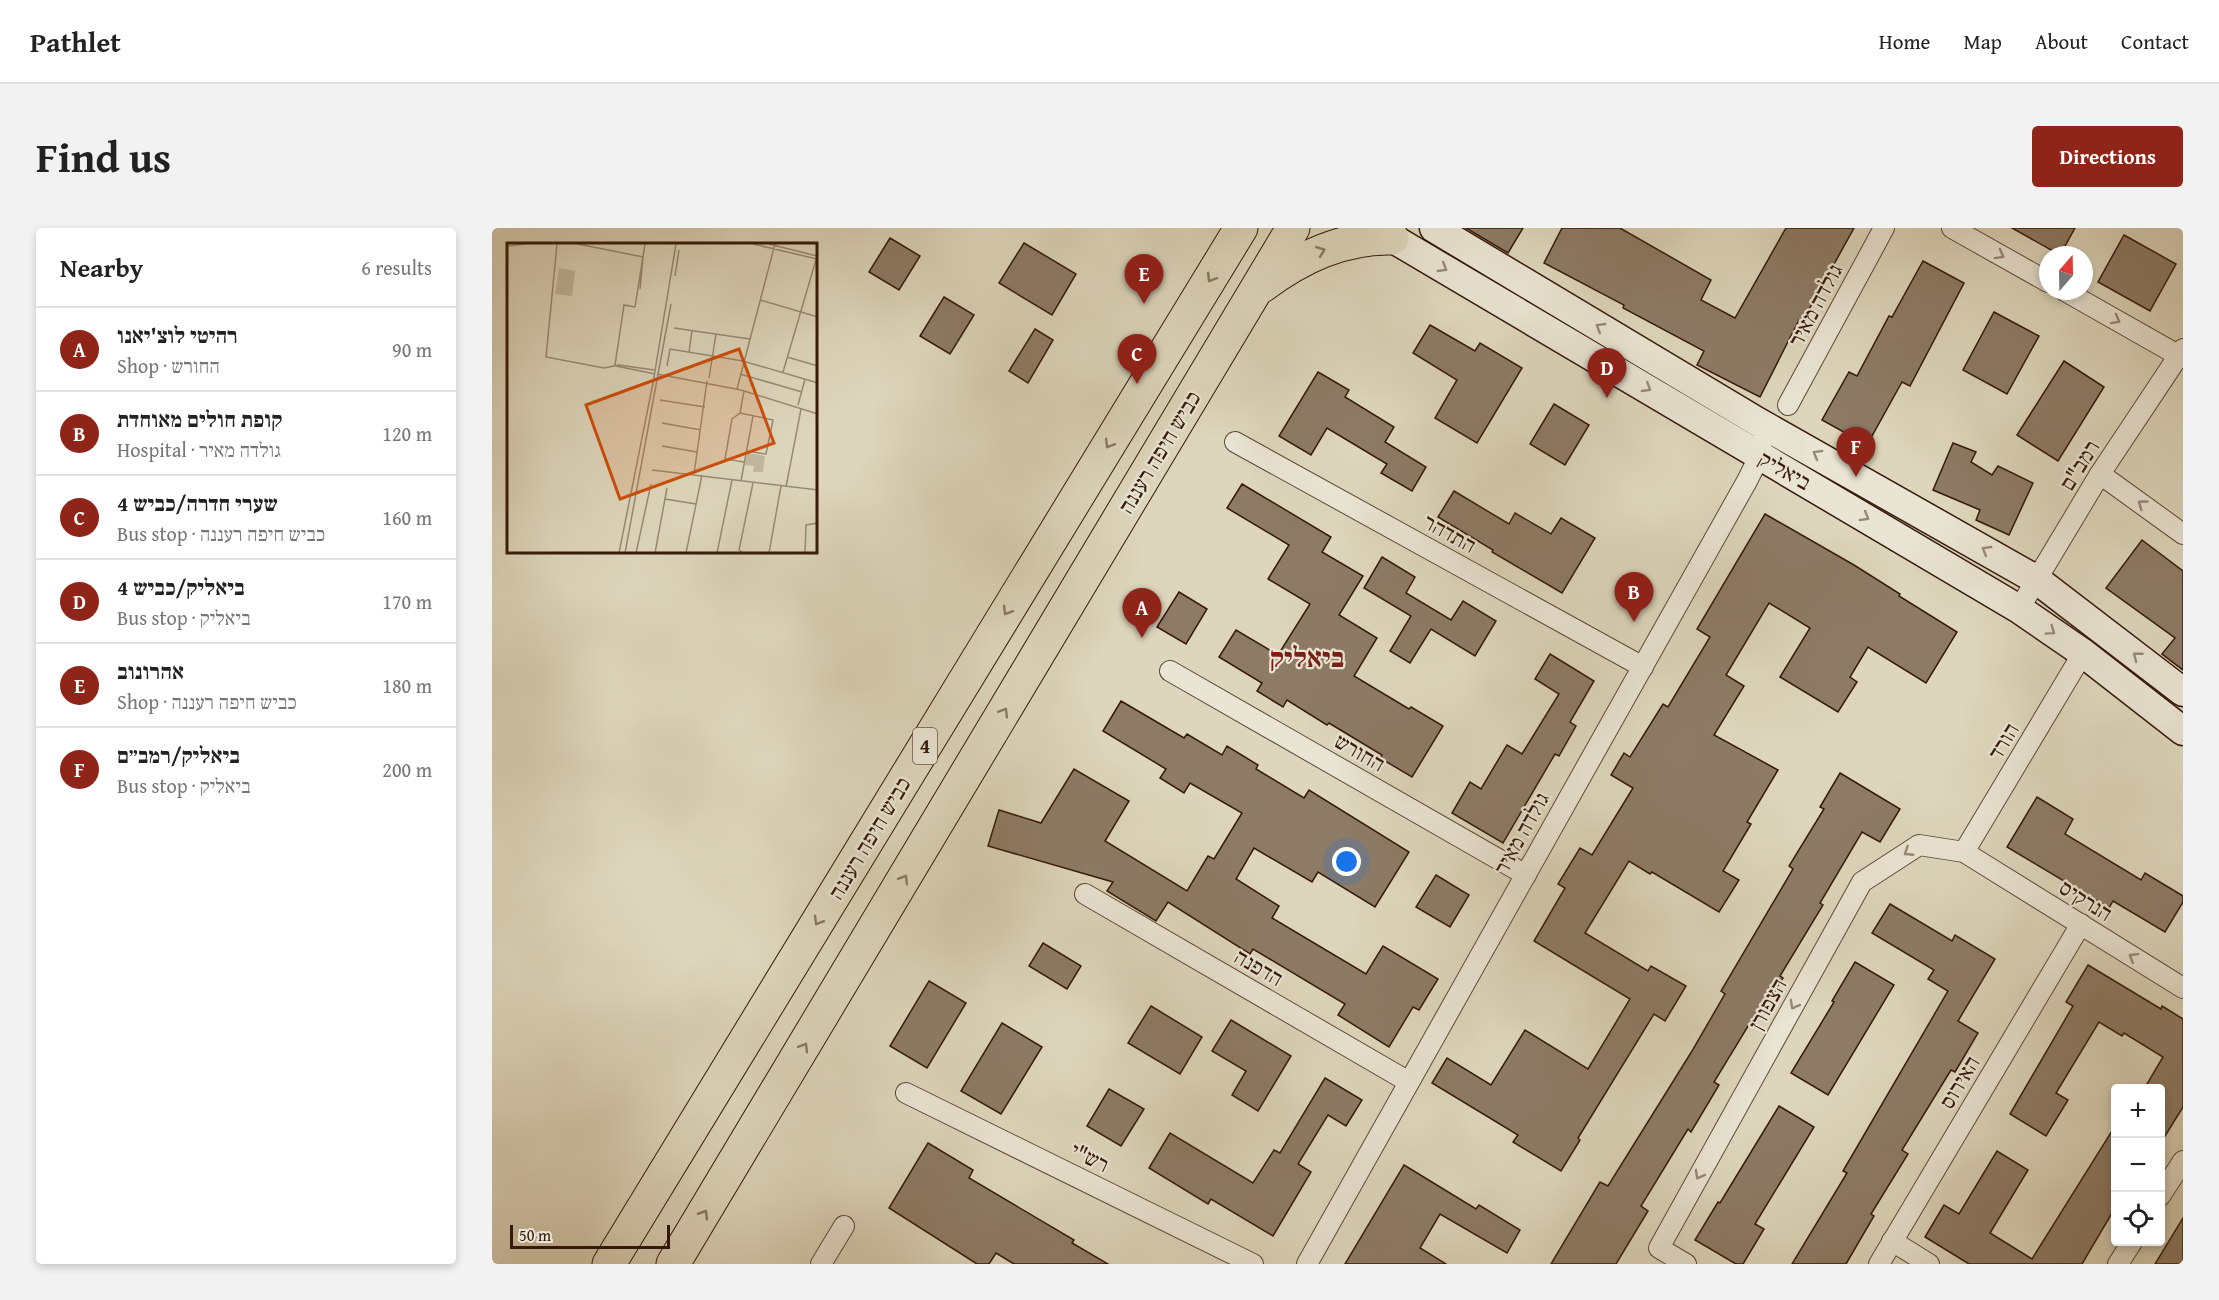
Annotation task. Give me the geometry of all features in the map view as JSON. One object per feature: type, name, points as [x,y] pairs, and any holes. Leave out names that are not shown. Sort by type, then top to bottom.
[{"type":"highway","name":"כביש חיפה רעננה","points":[[673,1264],[1293,228]]},
{"type":"highway","points":[[1254,293],[1312,254],[1346,242],[1376,237],[1384,233]]},
{"type":"highway","name":"כביש חיפה רעננה","points":[[609,1264],[1235,235]]},
{"type":"main road","name":"ביאליק","points":[[1434,228],[1758,422],[2037,580],[2183,692]]},
{"type":"main road","name":"ביאליק","points":[[1384,233],[2019,609],[2083,653],[2183,731]]},
{"type":"street","name":"גולדה מאיר","points":[[1788,405],[1884,228]]},
{"type":"street","points":[[1952,228],[2039,277]]},
{"type":"street","points":[[2082,300],[2181,354]]},
{"type":"street","name":"רמב\"ם","points":[[2019,609],[2100,474],[2181,354]]},
{"type":"street","points":[[1758,422],[1761,436],[1760,455]]},
{"type":"street","name":"התדהר","points":[[1235,442],[1642,667]]},
{"type":"street","name":"גולדה מאיר","points":[[1307,1264],[1760,455]]},
{"type":"street","points":[[2100,474],[2183,534]]},
{"type":"street","name":"הורד","points":[[1964,852],[2083,653]]},
{"type":"street","name":"החורש","points":[[1170,672],[1526,875]]},
{"type":"street","name":"הצפורן","points":[[1686,1264],[1659,1248],[1862,882],[1919,845],[1964,852]]},
{"type":"street","name":"הנרקיס","points":[[1964,852],[2183,988]]},
{"type":"street","name":"הדפנה","points":[[1085,894],[1409,1082]]},
{"type":"street","name":"האירוס","points":[[1879,1264],[2080,924]]},
{"type":"street","name":"רש\"י","points":[[906,1093],[1253,1264]]},
{"type":"street","points":[[2163,1192],[2183,1161]]},
{"type":"street","points":[[821,1264],[844,1226]]},
{"type":"street","points":[[1892,1241],[1929,1264]]},
{"type":"street","points":[[2118,1264],[2129,1246]]},
{"type":"building","points":[[1466,228],[1523,228],[1508,253]]},
{"type":"building","points":[[1562,228],[1620,228],[1711,280],[1701,300],[1735,318],[1786,228],[1854,228],[1802,322],[1799,320],[1760,397],[1697,365],[1704,351],[1544,263]]},
{"type":"building","points":[[2012,228],[2075,228],[2065,246],[2044,246]]},
{"type":"building","points":[[2124,235],[2176,264],[2150,311],[2098,282]]},
{"type":"building","points":[[890,238],[920,256],[899,290],[869,272]]},
{"type":"building","points":[[1024,243],[1076,274],[1052,315],[999,283]]},
{"type":"building","points":[[1923,261],[1964,283],[1910,386],[1902,382],[1867,445],[1822,420],[1849,372],[1857,376],[1889,316],[1892,317]]},
{"type":"building","points":[[944,297],[974,315],[950,354],[920,336]]},
{"type":"building","points":[[1994,312],[2039,336],[2007,394],[1963,370]]},
{"type":"building","points":[[1430,325],[1475,351],[1480,343],[1522,368],[1477,443],[1435,418],[1457,380],[1413,353]]},
{"type":"building","points":[[1035,329],[1053,340],[1028,383],[1009,371]]},
{"type":"building","points":[[2064,361],[2104,387],[2058,461],[2017,435]]},
{"type":"building","points":[[1318,372],[1349,390],[1345,397],[1394,427],[1385,442],[1426,467],[1412,491],[1381,473],[1387,464],[1327,428],[1311,455],[1279,436]]},
{"type":"building","points":[[1554,404],[1589,425],[1565,465],[1530,444]]},
{"type":"building","points":[[1953,443],[1976,452],[1971,462],[1992,475],[1998,466],[2033,483],[2009,535],[1976,520],[1980,510],[1933,490]]},
{"type":"building","points":[[1242,484],[1331,537],[1322,552],[1363,576],[1339,615],[1377,638],[1354,676],[1409,709],[1411,707],[1443,726],[1412,777],[1380,758],[1382,755],[1329,723],[1327,725],[1287,700],[1283,707],[1257,691],[1262,683],[1219,657],[1236,630],[1278,655],[1310,604],[1268,579],[1289,545],[1227,508]]},
{"type":"building","points":[[1454,491],[1509,524],[1515,513],[1551,534],[1561,518],[1595,538],[1562,593],[1438,517]]},
{"type":"building","points":[[1765,514],[1854,565],[1957,632],[1926,683],[1868,647],[1850,677],[1857,682],[1838,712],[1780,677],[1810,628],[1769,603],[1726,675],[1744,686],[1714,735],[1778,770],[1747,822],[1751,824],[1723,871],[1739,880],[1719,912],[1629,861],[1585,933],[1648,971],[1651,966],[1686,986],[1665,1021],[1654,1014],[1578,1138],[1580,1140],[1561,1171],[1513,1142],[1518,1135],[1432,1083],[1447,1058],[1491,1085],[1525,1030],[1588,1069],[1630,999],[1534,941],[1565,888],[1558,884],[1580,848],[1592,855],[1633,788],[1611,775],[1624,753],[1630,757],[1663,704],[1668,707],[1710,637],[1697,629]]},
{"type":"building","points":[[2142,540],[2183,571],[2183,670],[2162,654],[2175,638],[2106,588]]},
{"type":"building","points":[[1382,557],[1415,577],[1406,593],[1451,620],[1463,601],[1496,621],[1475,656],[1431,629],[1410,663],[1390,651],[1411,616],[1364,588]]},
{"type":"building","points":[[1179,592],[1207,609],[1186,644],[1157,627]]},
{"type":"building","points":[[1550,654],[1594,681],[1570,722],[1576,726],[1559,756],[1555,754],[1503,843],[1452,813],[1470,782],[1481,789],[1507,745],[1522,754],[1559,694],[1535,679]]},
{"type":"building","points":[[1121,701],[1184,738],[1187,734],[1222,755],[1227,746],[1258,765],[1256,769],[1304,798],[1309,790],[1409,852],[1375,907],[1318,872],[1312,882],[1254,848],[1236,879],[1279,906],[1272,918],[1366,974],[1383,946],[1438,979],[1419,1010],[1413,1007],[1389,1047],[1338,1015],[1345,1004],[1253,949],[1250,954],[1168,902],[1156,921],[1107,891],[1113,882],[988,846],[999,810],[1041,823],[1074,769],[1129,801],[1105,841],[1187,891],[1208,856],[1214,859],[1242,813],[1190,783],[1184,793],[1160,778],[1166,769],[1103,731]]},
{"type":"building","points":[[1840,773],[1900,809],[1880,842],[1862,832],[1820,903],[1823,905],[1780,976],[1783,978],[1760,1015],[1756,1013],[1714,1082],[1719,1085],[1691,1132],[1688,1129],[1641,1206],[1648,1211],[1616,1264],[1551,1264],[1600,1182],[1608,1186],[1692,1051],[1725,994],[1721,991],[1793,869],[1789,866],[1824,809],[1820,807]]},
{"type":"building","points":[[2037,797],[2073,819],[2065,834],[2141,880],[2145,873],[2183,896],[2183,902],[2165,932],[2113,901],[2109,908],[2007,847]]},
{"type":"building","points":[[1436,875],[1469,895],[1450,927],[1416,907]]},
{"type":"building","points":[[1890,904],[1952,941],[1955,935],[1995,959],[1958,1021],[1978,1033],[1955,1072],[1951,1070],[1902,1150],[1908,1154],[1871,1214],[1874,1216],[1846,1264],[1792,1264],[1847,1173],[1843,1171],[1948,991],[1928,979],[1934,970],[1872,933]]},
{"type":"building","points":[[1043,943],[1081,966],[1067,989],[1029,966]]},
{"type":"building","points":[[1855,962],[1894,985],[1828,1095],[1791,1073]]},
{"type":"building","points":[[2088,965],[2161,1009],[2162,1006],[2183,1019],[2183,1107],[2165,1136],[2165,1084],[2147,1084],[2163,1057],[2124,1033],[2122,1036],[2099,1022],[2056,1093],[2068,1100],[2046,1136],[2010,1114],[2073,1006],[2066,1002]]},
{"type":"building","points":[[929,981],[966,1003],[927,1068],[890,1046]]},
{"type":"building","points":[[1151,1006],[1202,1037],[1180,1074],[1128,1043]]},
{"type":"building","points":[[1231,1020],[1291,1056],[1258,1111],[1232,1095],[1246,1071],[1212,1051]]},
{"type":"building","points":[[1002,1023],[1042,1047],[1001,1114],[961,1091]]},
{"type":"building","points":[[1325,1078],[1362,1100],[1346,1126],[1328,1115],[1298,1164],[1311,1172],[1273,1236],[1211,1199],[1208,1204],[1149,1168],[1170,1133],[1253,1183],[1274,1150],[1280,1153]]},
{"type":"building","points":[[1109,1089],[1144,1109],[1121,1146],[1087,1126]]},
{"type":"building","points":[[1779,1106],[1814,1127],[1755,1224],[1764,1229],[1743,1264],[1736,1264],[1695,1240]]},
{"type":"building","points":[[2111,1132],[2111,1215],[2082,1264],[1969,1264],[1925,1237],[1944,1205],[1959,1214],[1997,1151],[2028,1170],[1990,1233],[2032,1259]]},
{"type":"building","points":[[928,1143],[973,1170],[969,1178],[1074,1240],[1072,1243],[1108,1264],[1014,1264],[996,1253],[989,1264],[977,1264],[889,1208]]},
{"type":"building","points":[[1404,1165],[1476,1209],[1479,1205],[1520,1230],[1507,1253],[1440,1214],[1420,1248],[1446,1264],[1345,1264]]},
{"type":"building","points":[[2183,1218],[2183,1264],[2155,1264]]},
{"type":"place","name":"אהרונוב","points":[[1144,304]]},
{"type":"place","name":"שערי חדרה/כביש 4","points":[[1137,384]]},
{"type":"place","name":"ביאליק/כביש 4","points":[[1607,398]]},
{"type":"place","name":"ביאליק/רמב״ם","points":[[1856,477]]},
{"type":"place","name":"קופת חולים מאוחדת","points":[[1634,622]]},
{"type":"place","name":"רהיטי לוצ'יאנו","points":[[1142,638]]},
{"type":"district","name":"ביאליק","points":[[1307,657]]}]
